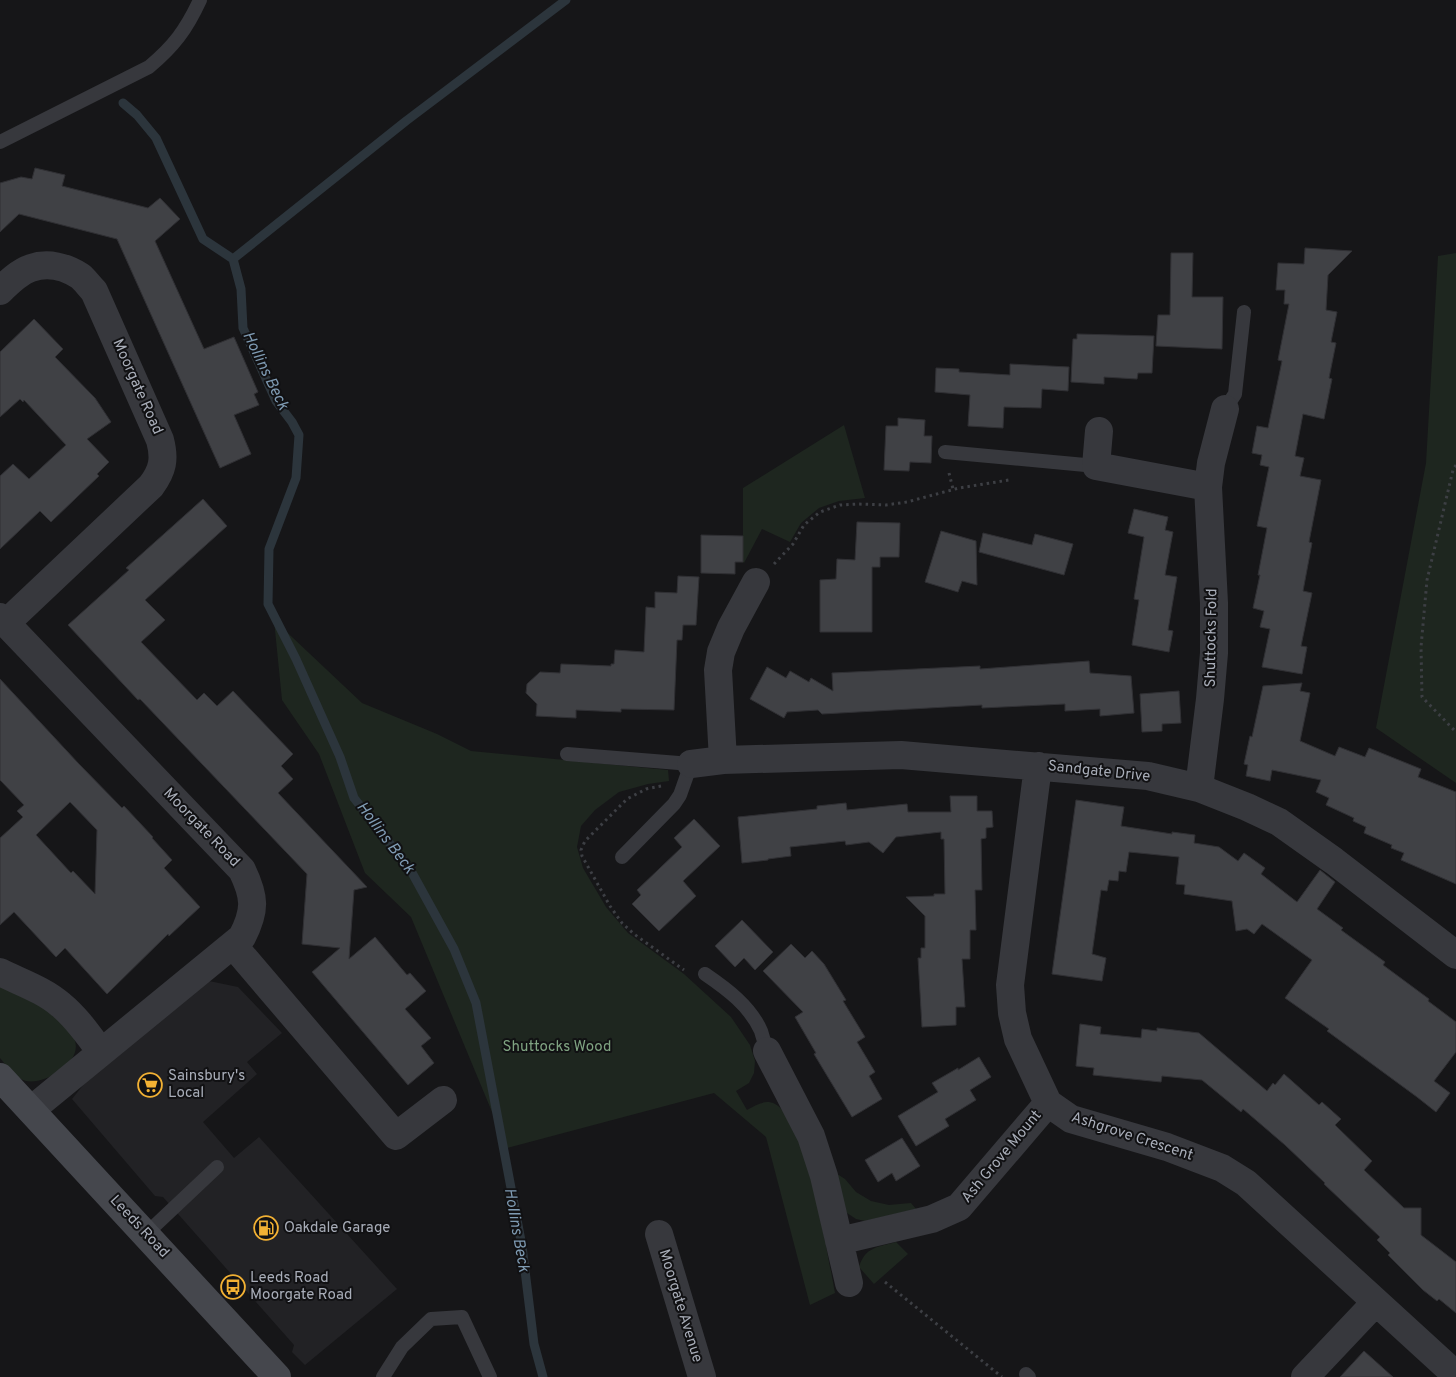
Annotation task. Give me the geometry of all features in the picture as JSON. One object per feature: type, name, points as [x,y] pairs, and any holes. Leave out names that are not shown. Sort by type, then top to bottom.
[{"type":"main road","name":"Leeds Road","points":[[0,1077],[277,1377]]},
{"type":"street","name":"Moorgate Road","points":[[0,291],[16,276],[31,268],[49,265],[66,268],[82,277],[94,291],[160,440],[163,452],[158,476],[151,486],[3,620],[242,870],[250,886],[253,904],[250,921],[242,937],[31,1110]]},
{"type":"street","name":"Shuttocks Fold","points":[[1199,788],[1214,653],[1214,603],[1208,487],[1211,463],[1225,409]]},
{"type":"street","points":[[1099,431],[1096,466],[1208,487]]},
{"type":"street","points":[[723,760],[718,670],[721,652],[731,628],[756,582]]},
{"type":"street","name":"Sandgate Drive","points":[[688,774],[723,760],[902,755],[1148,776],[1199,788],[1279,822],[1334,861],[1456,955]]},
{"type":"street","points":[[1038,766],[1010,985],[1012,1012],[1018,1039],[1048,1103]]},
{"type":"street","points":[[232,945],[396,1136],[443,1100]]},
{"type":"street","points":[[0,972],[41,992],[60,1004],[76,1019],[101,1052]]},
{"type":"street","points":[[767,1051],[811,1136],[824,1176],[849,1283]]},
{"type":"street","name":"Ash Grove Mount","points":[[839,1241],[932,1219],[959,1207],[1048,1103]]},
{"type":"street","name":"Ashgrove Crescent","points":[[1048,1103],[1071,1119],[1167,1147],[1222,1168],[1246,1183],[1456,1375]]},
{"type":"street","name":"Moorgate Avenue","points":[[659,1234],[702,1377]]},
{"type":"street","points":[[1305,1377],[1375,1302]]},
{"type":"lane","points":[[0,142],[150,67],[180,37],[192,18],[200,0]]},
{"type":"lane","points":[[1225,409],[1235,394],[1244,312]]},
{"type":"lane","points":[[945,452],[1096,466]]},
{"type":"lane","points":[[567,754],[688,774],[674,804],[622,857]]},
{"type":"lane","points":[[706,974],[737,998],[750,1014],[760,1031],[767,1051]]},
{"type":"lane","points":[[146,1234],[217,1167]]},
{"type":"lane","points":[[383,1377],[402,1347],[431,1319],[462,1317],[490,1377]]},
{"type":"path","points":[[1456,465],[1453,470],[1427,580],[1421,647],[1422,697],[1456,732]]},
{"type":"path","points":[[756,582],[794,544],[804,524],[820,512],[840,505],[886,505],[907,502],[958,488],[1014,480]]},
{"type":"path","points":[[688,774],[646,789],[628,799],[585,841],[581,850],[583,861],[622,923],[634,934],[691,974]]},
{"type":"path","points":[[885,1282],[1002,1377]]},
{"type":"shaded area","points":[[209,981],[238,987],[282,1033],[247,1062],[257,1074],[203,1122],[234,1158],[259,1137],[397,1289],[305,1365],[292,1352],[294,1345],[163,1197],[155,1196],[72,1099],[92,1074]]},
{"type":"green space","points":[[1456,253],[1456,783],[1376,728],[1426,463],[1438,256]]},
{"type":"green space","points":[[844,425],[865,498],[839,501],[819,508],[801,523],[790,542],[762,529],[744,563],[743,488]]},
{"type":"green space","name":"Shuttocks Wood","points":[[274,620],[362,703],[437,734],[471,751],[668,770],[669,781],[648,784],[619,792],[595,810],[581,826],[577,847],[583,868],[606,907],[628,933],[684,974],[731,1017],[750,1045],[755,1061],[754,1073],[749,1083],[736,1091],[747,1110],[764,1102],[775,1104],[786,1115],[796,1135],[806,1161],[814,1191],[835,1293],[810,1305],[766,1137],[714,1093],[507,1148],[411,917],[365,873],[319,754],[282,700]]},
{"type":"green space","points":[[0,984],[27,997],[44,1008],[60,1020],[72,1034],[76,1049],[68,1064],[60,1071],[43,1080],[26,1081],[15,1075],[0,1058]]},
{"type":"green space","points":[[834,1172],[845,1179],[856,1192],[871,1201],[889,1205],[911,1203],[916,1209],[865,1221],[856,1219],[847,1213],[842,1204]]},
{"type":"green space","points":[[896,1242],[908,1254],[874,1284],[859,1267],[862,1260],[873,1249]]},
{"type":"building","points":[[35,168],[65,175],[62,186],[148,208],[160,198],[180,219],[155,241],[204,349],[234,337],[258,392],[254,394],[259,405],[234,415],[251,454],[220,468],[117,239],[19,214],[0,232],[0,183],[21,177],[32,179]]},
{"type":"building","points":[[1305,248],[1352,251],[1328,275],[1326,310],[1337,312],[1331,342],[1336,343],[1329,378],[1332,379],[1324,419],[1303,414],[1295,456],[1304,458],[1300,476],[1321,480],[1309,542],[1312,543],[1303,591],[1312,593],[1301,646],[1307,647],[1302,674],[1262,667],[1270,629],[1260,627],[1264,611],[1253,608],[1267,528],[1257,526],[1269,467],[1260,465],[1262,455],[1252,453],[1257,426],[1268,428],[1282,361],[1278,360],[1289,304],[1284,304],[1285,290],[1276,290],[1278,263],[1304,264]]},
{"type":"building","points":[[1171,253],[1193,253],[1192,297],[1223,297],[1222,349],[1156,346],[1158,315],[1170,315]]},
{"type":"building","points":[[34,319],[63,349],[55,357],[95,398],[111,422],[87,439],[109,462],[97,474],[99,476],[51,522],[40,511],[0,549],[0,476],[13,464],[29,479],[66,445],[24,400],[23,402],[20,399],[0,417],[0,352]]},
{"type":"building","points":[[1077,334],[1154,336],[1152,373],[1138,373],[1137,379],[1104,377],[1104,384],[1071,382],[1073,339],[1077,339]]},
{"type":"building","points":[[1010,364],[1069,367],[1068,391],[1042,389],[1041,408],[1004,407],[1003,428],[968,426],[970,395],[935,392],[936,368],[959,369],[959,372],[1010,375]]},
{"type":"building","points":[[898,418],[925,420],[924,436],[932,436],[931,463],[910,462],[909,471],[884,470],[886,426],[898,426]]},
{"type":"building","points":[[203,499],[227,526],[145,600],[165,620],[141,642],[197,700],[204,693],[217,706],[233,691],[293,754],[281,766],[293,779],[278,793],[367,887],[354,890],[349,959],[375,937],[407,975],[410,973],[426,991],[405,1009],[431,1038],[421,1046],[434,1063],[408,1085],[312,972],[340,948],[302,944],[307,874],[68,625],[129,570],[126,568]]},
{"type":"building","points":[[1134,509],[1168,517],[1165,530],[1173,532],[1165,575],[1177,577],[1168,630],[1173,631],[1169,652],[1132,645],[1139,600],[1134,599],[1144,537],[1128,533]]},
{"type":"building","points":[[857,522],[900,523],[899,557],[880,557],[880,567],[872,567],[872,632],[820,632],[820,580],[836,579],[837,559],[855,560]]},
{"type":"building","points":[[941,531],[976,541],[977,585],[962,581],[958,592],[925,582]]},
{"type":"building","points":[[983,533],[1032,545],[1035,534],[1073,544],[1064,575],[979,552]]},
{"type":"building","points":[[701,535],[743,536],[743,562],[735,562],[735,574],[701,573]]},
{"type":"building","points":[[678,576],[699,577],[696,625],[683,625],[682,640],[677,640],[674,710],[621,709],[621,712],[576,710],[576,718],[536,716],[537,704],[526,693],[527,684],[540,672],[560,673],[561,664],[611,666],[611,664],[614,664],[615,650],[644,652],[646,607],[655,608],[655,592],[677,593]]},
{"type":"building","points":[[1089,661],[1090,673],[1131,676],[1134,713],[1100,716],[1100,709],[1065,711],[1065,704],[982,708],[982,705],[822,714],[818,710],[787,712],[784,718],[750,699],[767,667],[786,678],[790,671],[809,682],[811,678],[833,691],[832,673],[980,666],[980,669]]},
{"type":"building","points":[[0,679],[79,764],[122,808],[124,806],[153,837],[172,860],[164,868],[200,907],[169,936],[168,934],[107,994],[65,948],[56,957],[14,912],[0,925],[0,838],[23,817],[17,811],[24,805],[0,780]],"holes":[[[70,802],[97,830],[95,894],[73,871],[71,873],[36,835]]]},
{"type":"building","points":[[1302,683],[1300,691],[1310,693],[1300,741],[1335,756],[1339,747],[1365,757],[1369,748],[1421,769],[1418,777],[1456,792],[1456,884],[1401,860],[1404,853],[1391,848],[1392,845],[1364,833],[1366,827],[1353,821],[1354,818],[1326,805],[1329,798],[1316,792],[1321,780],[1272,770],[1270,781],[1246,776],[1248,765],[1244,764],[1263,686]]},
{"type":"building","points":[[1179,691],[1181,723],[1162,724],[1162,731],[1142,732],[1140,694]]},
{"type":"building","points":[[950,796],[977,796],[977,811],[992,811],[993,827],[986,828],[986,838],[981,839],[982,890],[975,890],[976,930],[970,930],[970,959],[962,959],[965,1007],[956,1007],[956,1025],[922,1027],[918,958],[921,958],[921,948],[925,948],[925,916],[906,897],[945,894],[944,839],[941,839],[941,832],[896,837],[883,853],[869,842],[846,845],[845,841],[790,847],[791,856],[742,863],[738,817],[817,809],[817,806],[846,803],[847,810],[907,804],[908,812],[951,812]]},
{"type":"building","points":[[1076,800],[1124,807],[1121,826],[1172,834],[1172,832],[1195,835],[1194,843],[1219,847],[1238,861],[1244,853],[1265,868],[1261,874],[1297,902],[1320,870],[1335,882],[1317,909],[1343,928],[1341,930],[1385,962],[1383,965],[1429,999],[1428,1001],[1456,1022],[1456,1052],[1434,1081],[1450,1093],[1436,1112],[1327,1031],[1329,1029],[1285,998],[1312,960],[1262,924],[1254,934],[1247,929],[1236,931],[1232,901],[1184,894],[1185,885],[1176,884],[1179,857],[1129,852],[1126,872],[1119,871],[1118,881],[1109,880],[1107,891],[1101,890],[1092,954],[1106,958],[1102,981],[1052,974]]},
{"type":"building","points":[[694,819],[720,846],[683,881],[696,896],[659,931],[632,904],[641,895],[637,890],[682,847],[674,838]]},
{"type":"building","points":[[742,920],[773,952],[755,970],[744,958],[735,967],[715,946]]},
{"type":"building","points":[[791,944],[805,958],[812,951],[824,964],[846,1000],[843,1001],[865,1037],[857,1042],[875,1072],[869,1076],[882,1099],[852,1117],[814,1054],[816,1053],[795,1017],[803,1012],[763,971]]},
{"type":"building","points":[[1080,1024],[1101,1027],[1100,1034],[1141,1038],[1142,1029],[1157,1031],[1157,1028],[1199,1033],[1267,1091],[1284,1074],[1319,1105],[1322,1102],[1341,1119],[1335,1125],[1372,1161],[1364,1170],[1404,1208],[1421,1208],[1421,1235],[1456,1262],[1456,1313],[1439,1299],[1437,1301],[1423,1290],[1388,1255],[1390,1253],[1377,1240],[1380,1237],[1285,1145],[1243,1109],[1241,1112],[1202,1080],[1162,1076],[1161,1082],[1093,1075],[1094,1068],[1076,1066]]},
{"type":"building","points":[[979,1057],[991,1077],[970,1090],[976,1100],[945,1119],[949,1126],[916,1146],[898,1116],[938,1092],[932,1083]]},
{"type":"building","points":[[902,1138],[920,1166],[896,1181],[892,1173],[878,1182],[865,1160]]},
{"type":"building","points":[[1364,1351],[1393,1377],[1340,1377]]},
{"type":"waterway","points":[[233,259],[406,121],[566,0]]},
{"type":"waterway","points":[[123,103],[137,115],[156,138],[203,239],[233,259]]},
{"type":"waterway","name":"Hollins Beck","points":[[233,259],[241,289],[243,328],[276,401],[299,435],[296,478],[269,549],[268,604],[296,659],[340,757],[354,798],[410,869],[454,949],[476,1003],[522,1246],[534,1344],[543,1377]]},
{"type":"place","name":"Sainsbury's Local","points":[[150,1085]]},
{"type":"place","name":"Oakdale Garage","points":[[266,1228]]},
{"type":"place","name":"Leeds Road Moorgate Road","points":[[233,1287]]}]
